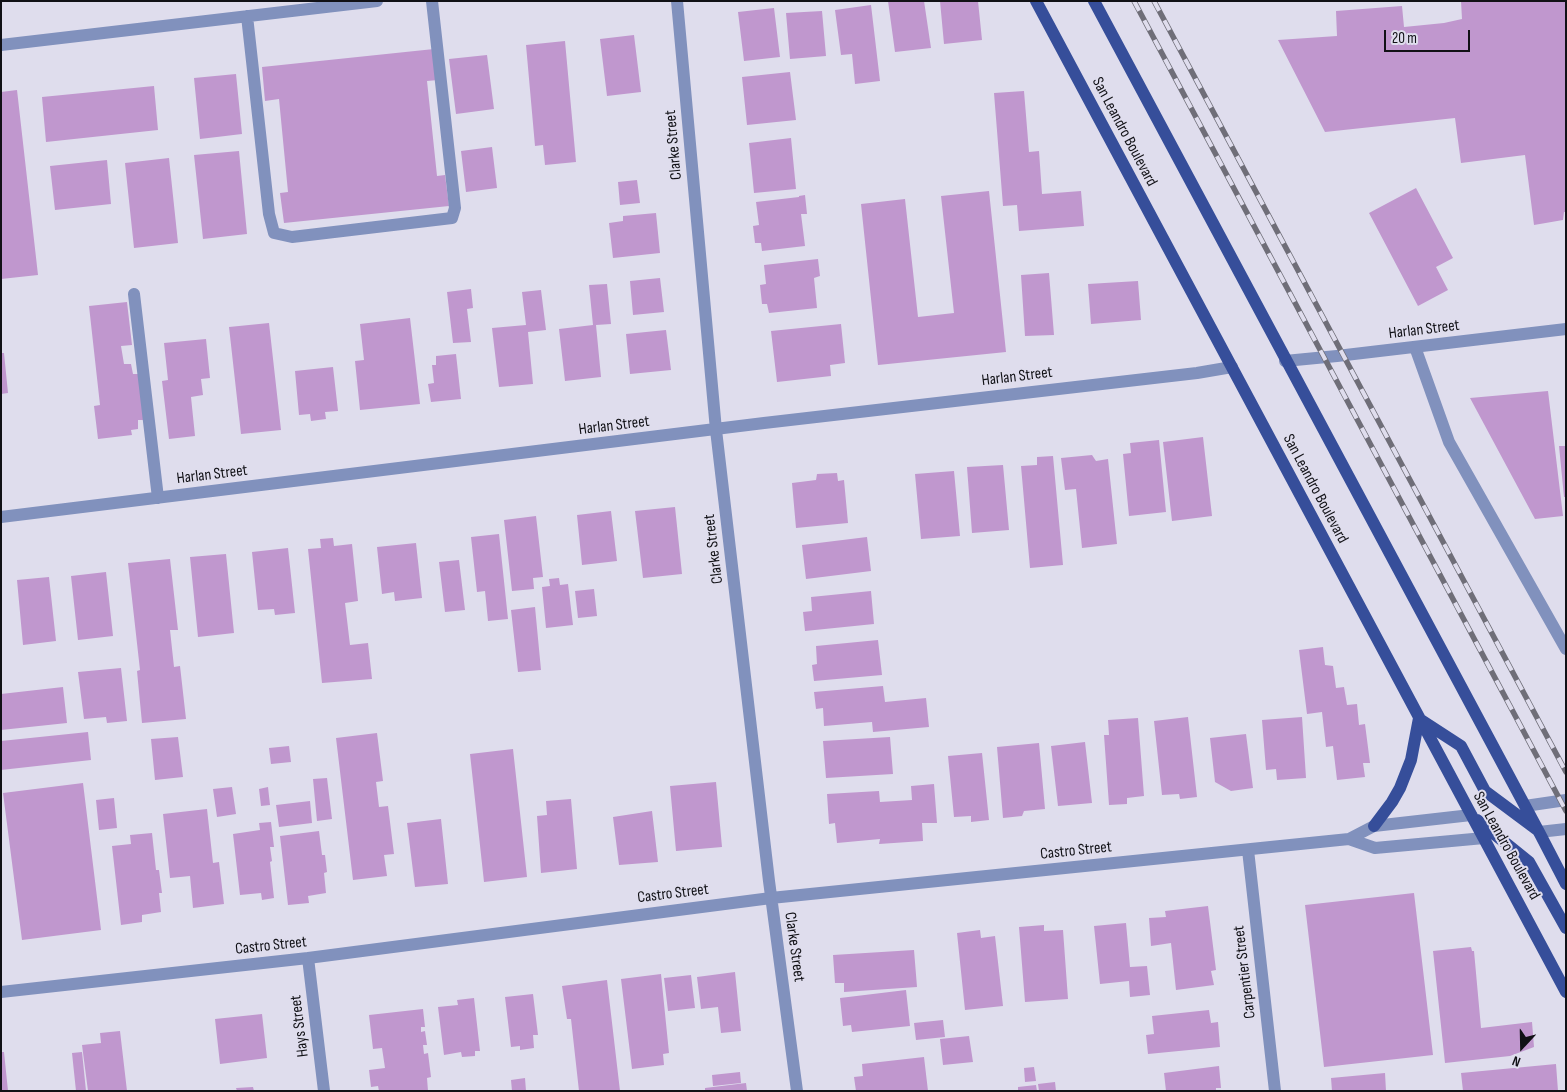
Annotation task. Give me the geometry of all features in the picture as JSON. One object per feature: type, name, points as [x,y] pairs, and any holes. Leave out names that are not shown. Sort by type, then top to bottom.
[{"type":"main road","name":"San Leandro Boulevard","points":[[1036,1],[1566,992]]},
{"type":"main road","name":"San Leandro Boulevard","points":[[1094,1],[1566,884]]},
{"type":"main road","points":[[1374,826],[1400,788],[1411,760],[1419,718],[1461,746],[1485,791],[1539,832]]},
{"type":"main road","points":[[1471,815],[1529,862],[1566,928]]},
{"type":"street","points":[[1,45],[247,16],[310,5],[377,1]]},
{"type":"street","points":[[247,16],[269,214],[274,233],[292,237],[452,218],[455,208],[432,1]]},
{"type":"street","name":"Clarke Street","points":[[677,1],[716,430],[771,898],[797,1091]]},
{"type":"street","points":[[134,294],[158,498]]},
{"type":"street","name":"Harlan Street","points":[[1285,361],[1566,329]]},
{"type":"street","points":[[1415,347],[1449,442],[1566,649]]},
{"type":"street","name":"Harlan Street","points":[[1,517],[1197,373],[1232,367]]},
{"type":"street","points":[[1525,806],[1566,800]]},
{"type":"street","name":"Castro Street","points":[[1,992],[308,958],[771,898],[1349,839],[1374,826],[1471,815]]},
{"type":"street","points":[[1539,832],[1566,829]]},
{"type":"street","name":"Castro Street","points":[[1349,839],[1374,848],[1484,838]]},
{"type":"street","name":"Carpentier Street","points":[[1248,850],[1276,1091]]},
{"type":"street","name":"Hays Street","points":[[308,958],[324,1091]]},
{"type":"building","points":[[888,1],[924,1],[931,48],[895,52]]},
{"type":"building","points":[[940,1],[978,1],[982,40],[944,44]]},
{"type":"building","points":[[1461,1],[1566,1],[1566,212],[1564,212],[1563,220],[1534,225],[1525,155],[1461,163],[1455,118],[1325,132],[1278,40],[1337,36],[1336,11],[1402,6],[1404,27],[1444,23],[1462,19]]},
{"type":"building","points":[[871,5],[880,81],[855,84],[852,54],[841,55],[835,10]]},
{"type":"building","points":[[774,8],[780,57],[744,61],[738,12]]},
{"type":"building","points":[[822,11],[826,56],[790,59],[786,13]]},
{"type":"building","points":[[634,35],[641,92],[607,96],[600,39]]},
{"type":"building","points":[[565,41],[576,162],[545,165],[543,145],[535,146],[526,45]]},
{"type":"building","points":[[434,49],[438,80],[427,81],[437,176],[445,175],[449,206],[284,223],[280,193],[288,192],[279,99],[265,101],[262,67]]},
{"type":"building","points":[[487,55],[494,109],[456,114],[449,59]]},
{"type":"building","points":[[790,72],[796,120],[747,125],[742,77]]},
{"type":"building","points":[[236,74],[242,134],[200,139],[194,78]]},
{"type":"building","points":[[154,86],[158,130],[46,142],[42,97]]},
{"type":"building","points":[[17,90],[38,275],[1,279],[1,92]]},
{"type":"building","points":[[1024,91],[1029,152],[1039,151],[1042,194],[1081,191],[1084,226],[1019,231],[1017,205],[1003,206],[994,93]]},
{"type":"building","points":[[791,138],[796,189],[754,193],[749,143]]},
{"type":"building","points":[[492,147],[497,188],[466,192],[461,151]]},
{"type":"building","points":[[239,151],[247,234],[203,239],[194,155]]},
{"type":"building","points":[[169,158],[178,243],[134,248],[125,163]]},
{"type":"building","points":[[107,160],[111,204],[55,210],[50,166]]},
{"type":"building","points":[[637,180],[640,203],[620,205],[618,182]]},
{"type":"building","points":[[1416,188],[1453,258],[1436,267],[1448,290],[1418,306],[1369,213]]},
{"type":"building","points":[[989,191],[1006,352],[878,365],[861,204],[905,199],[918,317],[954,313],[941,196]]},
{"type":"building","points":[[805,195],[807,214],[801,214],[805,246],[762,251],[761,243],[755,243],[753,226],[759,225],[756,202]]},
{"type":"building","points":[[656,213],[660,253],[613,258],[609,223],[623,221],[623,216]]},
{"type":"building","points":[[818,259],[820,276],[814,278],[817,308],[769,313],[767,304],[762,304],[760,285],[766,284],[764,265]]},
{"type":"building","points":[[1049,273],[1054,335],[1025,336],[1021,275]]},
{"type":"building","points":[[660,278],[664,312],[633,315],[630,281]]},
{"type":"building","points":[[1138,281],[1141,320],[1091,324],[1088,284]]},
{"type":"building","points":[[607,284],[611,324],[596,325],[601,377],[565,381],[559,329],[593,325],[589,285]]},
{"type":"building","points":[[471,289],[473,308],[467,309],[471,342],[453,343],[447,292]]},
{"type":"building","points":[[541,290],[546,330],[528,332],[533,384],[499,387],[492,328],[526,325],[522,292]]},
{"type":"building","points":[[127,302],[132,345],[121,346],[124,364],[131,364],[133,374],[139,374],[144,420],[138,420],[138,429],[131,430],[132,435],[98,439],[94,406],[100,405],[89,306]]},
{"type":"building","points":[[410,318],[420,404],[360,410],[355,361],[364,360],[360,324]]},
{"type":"building","points":[[269,323],[281,430],[241,434],[229,327]]},
{"type":"building","points":[[841,324],[845,363],[830,365],[831,376],[777,382],[771,331]]},
{"type":"building","points":[[666,330],[671,370],[630,374],[626,334]]},
{"type":"building","points":[[206,339],[210,378],[201,379],[203,395],[191,397],[195,436],[169,439],[162,381],[168,380],[164,343]]},
{"type":"building","points":[[1,353],[4,353],[8,393],[1,394]]},
{"type":"building","points":[[456,354],[461,399],[431,402],[428,384],[434,383],[432,365],[436,365],[436,356]]},
{"type":"building","points":[[333,367],[338,411],[325,412],[326,419],[311,421],[310,414],[299,415],[295,371]]},
{"type":"building","points":[[1548,391],[1563,516],[1535,519],[1470,398]]},
{"type":"building","points":[[1203,437],[1212,516],[1172,521],[1163,442]]},
{"type":"building","points":[[1159,440],[1166,512],[1129,516],[1123,454],[1131,453],[1130,443]]},
{"type":"building","points":[[1559,446],[1566,446],[1566,497],[1564,497]]},
{"type":"building","points":[[1092,455],[1096,461],[1108,459],[1117,544],[1082,548],[1076,489],[1065,490],[1061,458]]},
{"type":"building","points":[[1053,456],[1063,565],[1030,568],[1021,466],[1037,465],[1037,457]]},
{"type":"building","points":[[1003,465],[1009,530],[972,533],[967,467]]},
{"type":"building","points":[[954,471],[960,536],[921,539],[915,474]]},
{"type":"building","points":[[837,473],[838,481],[844,480],[848,523],[796,528],[792,483],[816,480],[817,474]]},
{"type":"building","points":[[675,507],[682,574],[643,578],[635,511]]},
{"type":"building","points":[[611,511],[617,561],[582,565],[577,515]]},
{"type":"building","points":[[536,516],[543,577],[533,578],[534,589],[512,591],[504,520]]},
{"type":"building","points":[[499,534],[508,619],[488,621],[485,591],[477,592],[471,537]]},
{"type":"building","points":[[867,537],[871,571],[806,579],[802,545]]},
{"type":"building","points":[[333,538],[334,546],[352,544],[358,601],[345,603],[350,645],[368,643],[372,679],[322,683],[308,549],[321,548],[320,539]]},
{"type":"building","points":[[416,543],[422,598],[395,601],[394,592],[382,594],[377,547]]},
{"type":"building","points":[[288,548],[295,613],[275,615],[274,609],[258,610],[252,552]]},
{"type":"building","points":[[226,554],[234,633],[198,637],[190,557]]},
{"type":"building","points":[[170,559],[178,630],[170,630],[174,667],[180,666],[186,719],[142,723],[137,671],[140,670],[128,563]]},
{"type":"building","points":[[459,560],[465,610],[445,612],[439,562]]},
{"type":"building","points":[[106,572],[113,636],[78,640],[71,576]]},
{"type":"building","points":[[49,577],[56,641],[23,645],[17,580]]},
{"type":"building","points":[[559,578],[560,585],[568,584],[573,625],[546,628],[542,587],[550,586],[549,579]]},
{"type":"building","points":[[594,589],[597,616],[578,618],[575,591]]},
{"type":"building","points":[[871,591],[874,624],[805,631],[803,612],[812,611],[811,597]]},
{"type":"building","points":[[535,607],[541,670],[518,672],[511,610]]},
{"type":"building","points":[[878,640],[882,675],[814,681],[812,665],[817,664],[816,646]]},
{"type":"building","points":[[1323,647],[1325,665],[1333,666],[1336,688],[1344,687],[1347,705],[1357,704],[1359,725],[1365,724],[1370,763],[1363,763],[1365,777],[1337,780],[1333,746],[1326,747],[1322,712],[1307,714],[1299,650]]},
{"type":"building","points":[[121,668],[127,721],[107,723],[106,717],[84,719],[78,672]]},
{"type":"building","points":[[883,686],[885,702],[926,698],[929,727],[873,732],[872,722],[824,726],[823,708],[816,709],[814,692]]},
{"type":"building","points":[[63,687],[67,723],[1,730],[1,694]]},
{"type":"building","points":[[1188,717],[1197,797],[1180,799],[1179,794],[1162,795],[1154,721]]},
{"type":"building","points":[[1302,717],[1306,778],[1277,780],[1276,769],[1266,770],[1262,720]]},
{"type":"building","points":[[1138,718],[1144,796],[1127,798],[1127,804],[1109,805],[1104,735],[1109,735],[1108,720]]},
{"type":"building","points":[[88,732],[91,760],[1,770],[1,741]]},
{"type":"building","points":[[377,733],[383,781],[376,782],[379,807],[388,806],[394,854],[384,855],[387,876],[353,880],[336,738]]},
{"type":"building","points":[[1246,734],[1253,788],[1231,791],[1215,782],[1210,738]]},
{"type":"building","points":[[178,737],[183,777],[155,780],[151,739]]},
{"type":"building","points":[[890,737],[893,774],[826,778],[823,741]]},
{"type":"building","points":[[1085,742],[1092,803],[1058,806],[1051,746]]},
{"type":"building","points":[[1039,743],[1045,809],[1024,811],[1022,816],[1003,818],[997,747]]},
{"type":"building","points":[[289,746],[291,762],[271,764],[269,748]]},
{"type":"building","points":[[513,749],[527,877],[484,882],[470,754]]},
{"type":"building","points":[[982,753],[989,820],[971,822],[971,816],[954,817],[948,756]]},
{"type":"building","points":[[327,778],[332,819],[317,821],[313,779]]},
{"type":"building","points":[[716,782],[722,847],[676,851],[670,786]]},
{"type":"building","points":[[83,783],[101,930],[22,940],[3,793]]},
{"type":"building","points":[[934,784],[937,823],[922,823],[923,841],[879,844],[880,839],[837,843],[835,823],[829,824],[827,794],[879,791],[880,802],[912,800],[911,786]]},
{"type":"building","points":[[232,787],[236,814],[217,817],[213,789]]},
{"type":"building","points":[[268,787],[270,805],[261,806],[259,789]]},
{"type":"building","points":[[114,798],[117,828],[99,830],[96,800]]},
{"type":"building","points":[[571,799],[577,869],[541,873],[537,816],[547,815],[546,801]]},
{"type":"building","points":[[310,801],[312,823],[279,827],[276,805]]},
{"type":"building","points":[[207,809],[213,863],[219,862],[224,904],[193,908],[190,876],[170,878],[163,814]]},
{"type":"building","points":[[652,811],[658,862],[619,865],[613,817]]},
{"type":"building","points":[[441,819],[448,884],[415,887],[407,823]]},
{"type":"building","points":[[271,822],[274,847],[270,847],[272,861],[270,862],[274,898],[262,900],[261,893],[240,895],[233,834],[260,830],[259,823]]},
{"type":"building","points":[[319,831],[322,855],[325,855],[327,872],[324,873],[326,893],[308,896],[309,903],[288,905],[280,836]]},
{"type":"building","points":[[152,833],[156,870],[159,870],[162,893],[159,893],[161,912],[142,915],[142,922],[121,925],[112,846],[131,844],[130,835]]},
{"type":"building","points":[[1414,893],[1433,1055],[1324,1067],[1305,905]]},
{"type":"building","points":[[1208,906],[1216,970],[1211,971],[1214,985],[1176,990],[1171,943],[1151,946],[1149,918],[1166,917],[1165,911]]},
{"type":"building","points":[[1126,923],[1130,967],[1147,966],[1150,995],[1130,997],[1129,981],[1100,984],[1094,926]]},
{"type":"building","points":[[1044,925],[1044,931],[1063,930],[1068,999],[1025,1002],[1019,927]]},
{"type":"building","points":[[980,930],[981,938],[995,936],[1003,1006],[965,1010],[957,933]]},
{"type":"building","points":[[1471,947],[1472,951],[1474,951],[1481,1028],[1532,1022],[1534,1047],[1510,1056],[1445,1063],[1433,951]]},
{"type":"building","points":[[914,950],[917,987],[844,992],[844,983],[835,983],[833,955]]},
{"type":"building","points":[[735,972],[741,1031],[721,1033],[718,1007],[701,1009],[697,977]]},
{"type":"building","points":[[661,974],[669,1053],[663,1054],[664,1065],[632,1069],[621,979]]},
{"type":"building","points":[[691,975],[695,1008],[668,1011],[664,978]]},
{"type":"building","points":[[607,980],[620,1091],[579,1091],[571,1019],[567,1019],[562,986]]},
{"type":"building","points":[[906,990],[910,1026],[852,1032],[851,1025],[843,1026],[840,998]]},
{"type":"building","points":[[533,994],[538,1035],[533,1035],[534,1048],[520,1050],[520,1046],[511,1047],[505,997]]},
{"type":"building","points":[[474,998],[480,1051],[475,1051],[475,1056],[462,1057],[461,1052],[444,1055],[438,1007],[458,1005],[457,1000]]},
{"type":"building","points":[[423,1009],[425,1027],[421,1027],[421,1032],[425,1031],[427,1045],[423,1045],[424,1054],[428,1053],[431,1077],[427,1078],[428,1091],[379,1091],[378,1086],[371,1087],[369,1070],[385,1068],[382,1048],[373,1049],[369,1015]]},
{"type":"building","points":[[1209,1010],[1211,1023],[1218,1022],[1220,1047],[1148,1054],[1146,1035],[1154,1034],[1152,1016]]},
{"type":"building","points":[[262,1014],[267,1058],[220,1064],[215,1019]]},
{"type":"building","points":[[943,1020],[945,1037],[916,1040],[914,1023]]},
{"type":"building","points":[[120,1031],[127,1091],[88,1091],[82,1045],[101,1043],[100,1033]]},
{"type":"building","points":[[969,1036],[973,1062],[943,1065],[940,1039]]},
{"type":"building","points":[[1,1052],[4,1052],[8,1091],[1,1091]]},
{"type":"building","points":[[82,1052],[86,1091],[76,1091],[72,1053]]},
{"type":"building","points":[[924,1057],[928,1091],[856,1091],[854,1077],[863,1076],[862,1064]]},
{"type":"building","points":[[1556,1064],[1558,1091],[1463,1091],[1461,1073]]},
{"type":"building","points":[[1219,1066],[1221,1088],[1216,1088],[1216,1091],[1166,1091],[1164,1073]]},
{"type":"building","points":[[1034,1067],[1036,1081],[1025,1082],[1024,1068]]},
{"type":"building","points":[[740,1072],[741,1083],[713,1086],[712,1075]]},
{"type":"building","points":[[1385,1073],[1386,1091],[1332,1091],[1331,1078]]},
{"type":"building","points":[[525,1078],[526,1091],[512,1091],[511,1080]]},
{"type":"building","points":[[1055,1082],[1056,1091],[1039,1091],[1038,1084]]},
{"type":"building","points":[[746,1083],[747,1091],[705,1091],[705,1088]]},
{"type":"building","points":[[1036,1085],[1037,1091],[1018,1091],[1018,1087]]},
{"type":"building","points":[[253,1087],[254,1091],[237,1091],[236,1088]]},
{"type":"railway","points":[[1134,1],[1566,811]]},
{"type":"railway","points":[[1154,1],[1566,772]]}]
